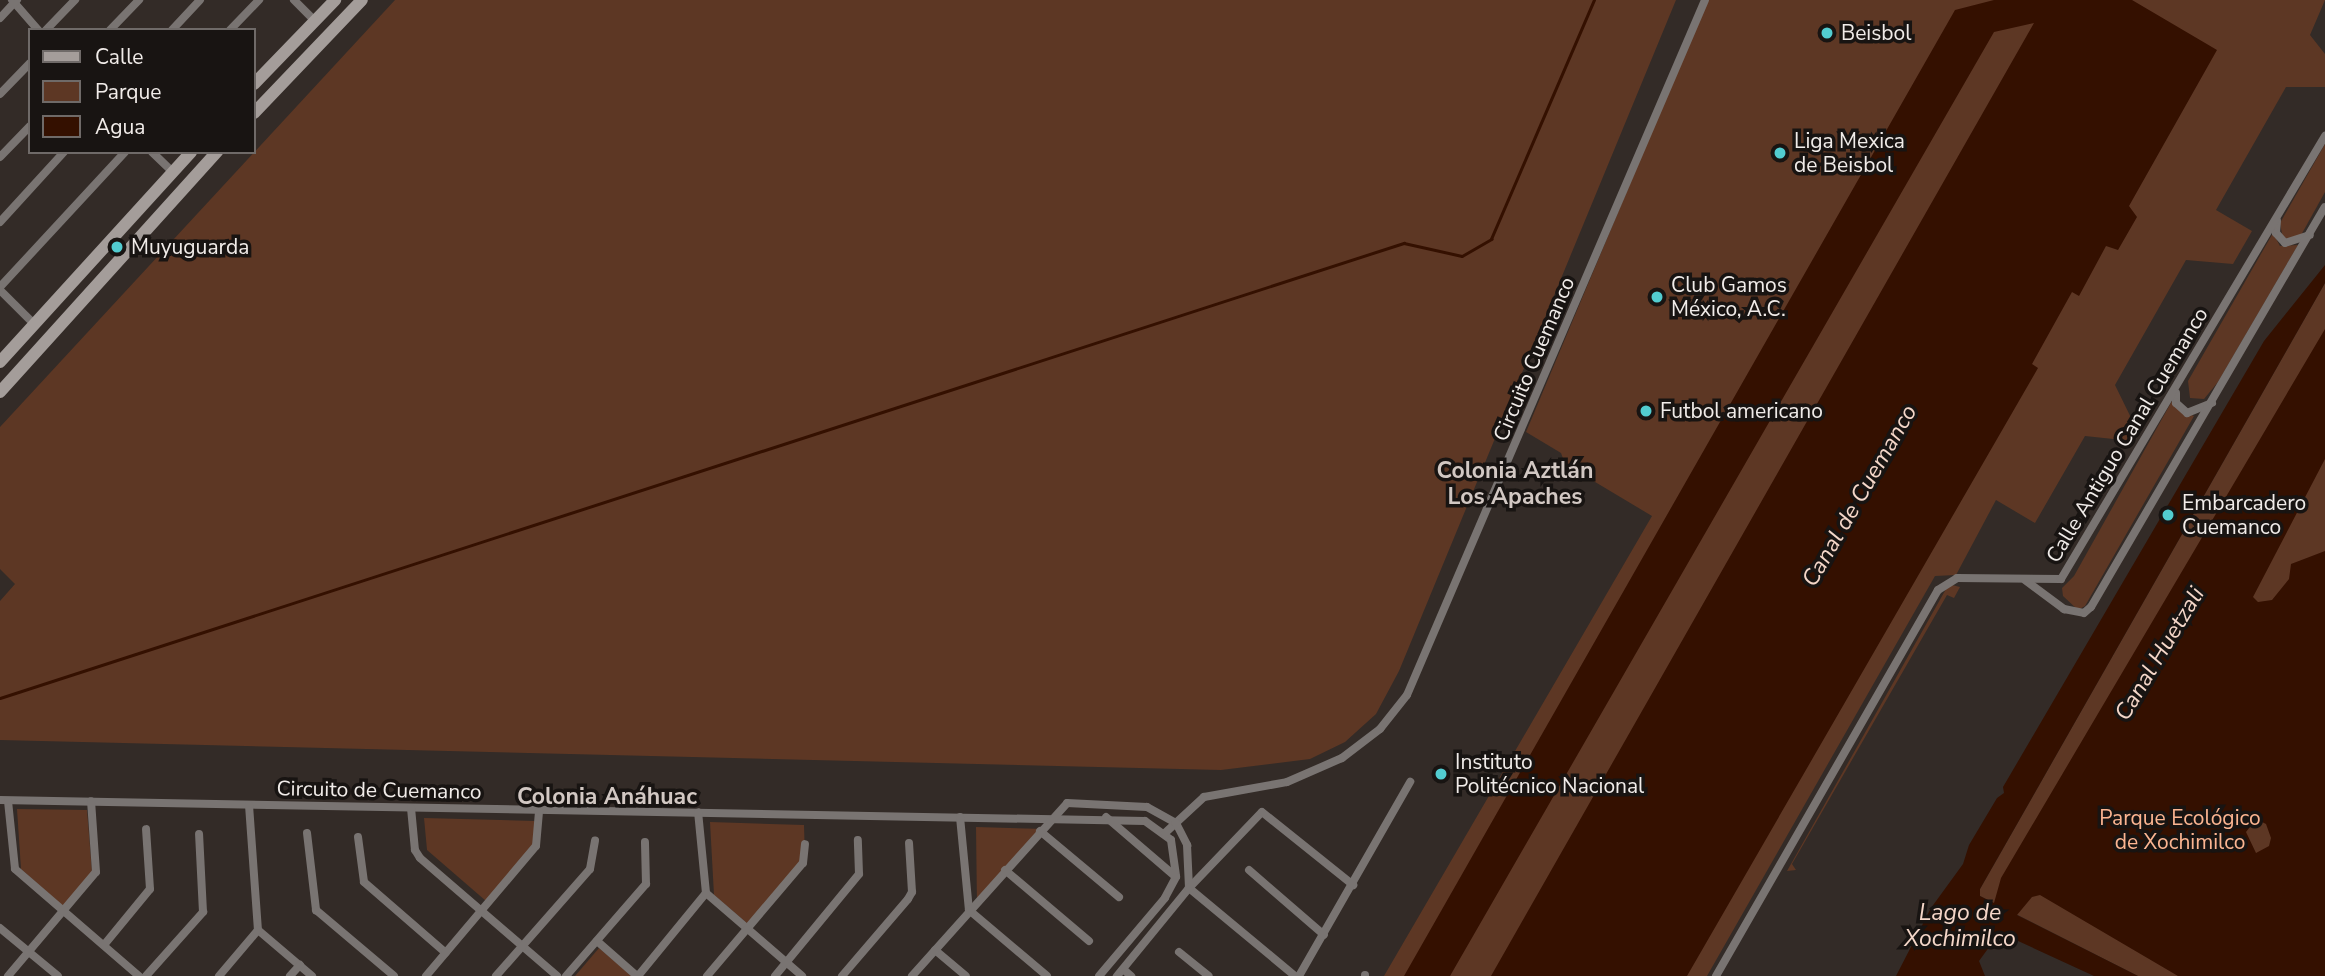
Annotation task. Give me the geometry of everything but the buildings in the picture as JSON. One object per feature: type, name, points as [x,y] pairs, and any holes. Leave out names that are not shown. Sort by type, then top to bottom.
[{"type":"main road","points":[[256,111],[339,20],[362,0]]},
{"type":"main road","points":[[256,82],[331,2]]},
{"type":"main road","points":[[0,362],[189,154]]},
{"type":"main road","points":[[0,392],[215,154]]},
{"type":"street","points":[[48,28],[75,0]]},
{"type":"street","points":[[112,28],[139,0]]},
{"type":"street","points":[[174,28],[200,0]]},
{"type":"street","points":[[232,28],[259,0]]},
{"type":"street","points":[[294,0],[313,19]]},
{"type":"street","name":"Circuito Cuemanco","points":[[1166,833],[1211,794],[1287,782],[1342,758],[1380,729],[1407,695],[1705,0]]},
{"type":"street","points":[[0,18],[14,1],[36,28]]},
{"type":"street","points":[[0,94],[28,65]]},
{"type":"street","points":[[0,157],[28,128]]},
{"type":"street","name":"Calle Antiguo Canal Cuemanco","points":[[2025,580],[2061,579],[2325,136]]},
{"type":"street","points":[[0,222],[62,154]]},
{"type":"street","points":[[34,324],[0,288],[123,154]]},
{"type":"street","points":[[154,154],[173,172]]},
{"type":"street","name":"Calle Antiguo Canal Cuemanco","points":[[2025,580],[2064,609],[2084,613],[2091,607],[2214,402],[2325,207]]},
{"type":"street","points":[[2277,218],[2280,240],[2295,243],[2310,235]]},
{"type":"street","points":[[2176,390],[2176,403],[2187,413],[2214,402]]},
{"type":"street","points":[[1716,976],[1938,590],[1957,578],[2025,580]]},
{"type":"street","points":[[1189,888],[1297,976],[1324,935],[1410,782]]},
{"type":"street","points":[[4,801],[15,869],[138,976]]},
{"type":"street","name":"Circuito de Cuemanco","points":[[4,801],[539,811],[1106,817],[1145,821],[1166,833]]},
{"type":"street","points":[[8,976],[63,912],[97,867],[91,802]]},
{"type":"street","name":"Circuito de Cuemanco","points":[[1051,817],[1067,803],[1133,805],[1176,823]]},
{"type":"street","points":[[219,976],[258,930],[249,805]]},
{"type":"street","points":[[411,808],[415,850],[481,913],[556,976]]},
{"type":"street","points":[[426,976],[536,846],[539,811]]},
{"type":"street","points":[[698,812],[706,893],[802,976]]},
{"type":"street","points":[[1131,976],[1120,973],[1189,888],[1262,812],[1353,885]]},
{"type":"street","points":[[960,817],[968,910],[1048,976]]},
{"type":"street","points":[[912,976],[1051,817]]},
{"type":"street","points":[[1106,817],[1176,877]]},
{"type":"street","points":[[1176,823],[1190,856],[1189,888]]},
{"type":"street","points":[[104,945],[150,889],[146,829]]},
{"type":"street","points":[[1040,831],[1118,897]]},
{"type":"street","points":[[307,833],[316,910],[394,976]]},
{"type":"street","points":[[1099,976],[1165,898],[1176,877],[1177,860],[1166,833]]},
{"type":"street","points":[[146,976],[203,912],[199,834]]},
{"type":"street","points":[[358,837],[364,882],[446,953]]},
{"type":"street","points":[[496,976],[590,869],[595,840]]},
{"type":"street","points":[[775,976],[859,874],[858,840]]},
{"type":"street","points":[[566,976],[646,884],[645,842]]},
{"type":"street","points":[[842,976],[908,900],[912,892],[909,843]]},
{"type":"street","points":[[707,976],[803,863],[805,844]]},
{"type":"street","points":[[1005,870],[1089,941]]},
{"type":"street","points":[[1250,870],[1324,935]]},
{"type":"street","points":[[597,941],[637,976],[706,893]]},
{"type":"street","points":[[0,928],[58,976]]},
{"type":"street","points":[[258,930],[312,976]]},
{"type":"street","points":[[935,950],[966,976]]},
{"type":"street","points":[[1179,952],[1209,976]]},
{"type":"street","points":[[290,976],[300,965]]},
{"type":"green space","points":[[395,0],[1676,0],[1399,671],[1376,714],[1345,742],[1310,759],[1221,770],[0,740],[0,601],[15,584],[0,569],[0,427],[253,154],[256,154],[256,150]]},
{"type":"green space","points":[[1707,0],[2325,0],[2310,35],[2325,54],[2325,87],[2286,87],[2216,210],[2252,231],[2233,264],[2186,260],[2115,385],[2138,432],[2132,441],[2085,436],[2035,523],[1996,500],[1956,575],[1935,576],[1707,976],[1384,976],[1652,516],[1565,464],[1561,453],[1526,432]]},
{"type":"green space","points":[[2325,144],[2325,192],[2300,237],[2283,239],[2280,223]]},
{"type":"green space","points":[[2273,233],[2280,246],[2298,245],[2218,382],[2204,399],[2190,398],[2188,381]]},
{"type":"green space","name":"Parque Ecológico de Xochimilco","points":[[2325,283],[2325,976],[2138,976],[1980,896],[1980,889]]},
{"type":"green space","points":[[2172,401],[2179,410],[2194,416],[2085,606],[2078,610],[2063,596],[2062,588],[2074,576]]},
{"type":"green space","points":[[1952,585],[1960,587],[1954,598],[1947,595],[1792,864],[1796,870],[1787,871],[1946,589]]},
{"type":"green space","points":[[17,809],[87,810],[92,872],[64,907],[21,869]]},
{"type":"green space","points":[[424,818],[535,821],[535,842],[486,901],[427,850]]},
{"type":"green space","points":[[710,822],[804,825],[805,860],[748,924],[714,895]]},
{"type":"green space","points":[[976,827],[1046,829],[977,907]]},
{"type":"green space","points":[[599,948],[632,976],[575,976]]},
{"type":"water","name":"Canal de Cuemanco","points":[[1994,0],[2132,0],[2217,50],[2129,206],[2137,217],[2118,250],[2106,246],[2079,296],[2072,292],[2032,364],[2038,368],[1687,976],[1491,976],[2034,23],[1994,32],[1450,976],[1404,976],[1955,10]]},
{"type":"water","name":"Parque Ecológico de Xochimilco","points":[[2325,265],[2325,283],[1980,889],[1980,896],[1994,903],[2001,878],[2325,329],[2325,459],[2253,597],[2258,602],[2272,600],[2289,579],[2291,564],[2325,551],[2325,976],[2178,976],[2040,895],[2032,897],[2017,915],[2138,976],[2094,976],[2005,935],[1995,939],[1979,961],[1985,976],[1896,976],[1931,908],[1963,864],[1969,845],[1997,798],[2004,793],[2003,787],[2264,341]],"holes":[[[2256,819],[2266,824],[2271,838],[2269,846],[2256,853],[2246,832]]]},
{"type":"waterway","points":[[0,698],[1404,243],[1462,256],[1491,239],[1594,0]]},
{"type":"place","name":"Beisbol","points":[[1827,33]]},
{"type":"place","name":"Liga Mexica de Beisbol","points":[[1780,153]]},
{"type":"place","name":"Muyuguarda","points":[[117,247]]},
{"type":"place","name":"Club Gamos México, A.C.","points":[[1657,297]]},
{"type":"place","name":"Futbol americano","points":[[1646,411]]},
{"type":"place","name":"Embarcadero Cuemanco","points":[[2168,515]]},
{"type":"place","name":"Instituto Politécnico Nacional","points":[[1441,774]]},
{"type":"district","name":"Colonia Aztlán Los Apaches","points":[[1515,484]]},
{"type":"district","name":"Colonia Anáhuac","points":[[607,797]]},
{"type":"water label","name":"Canal Huetzali","points":[[2160,654]]},
{"type":"water label","name":"Lago de Xochimilco","points":[[1960,926]]}]
